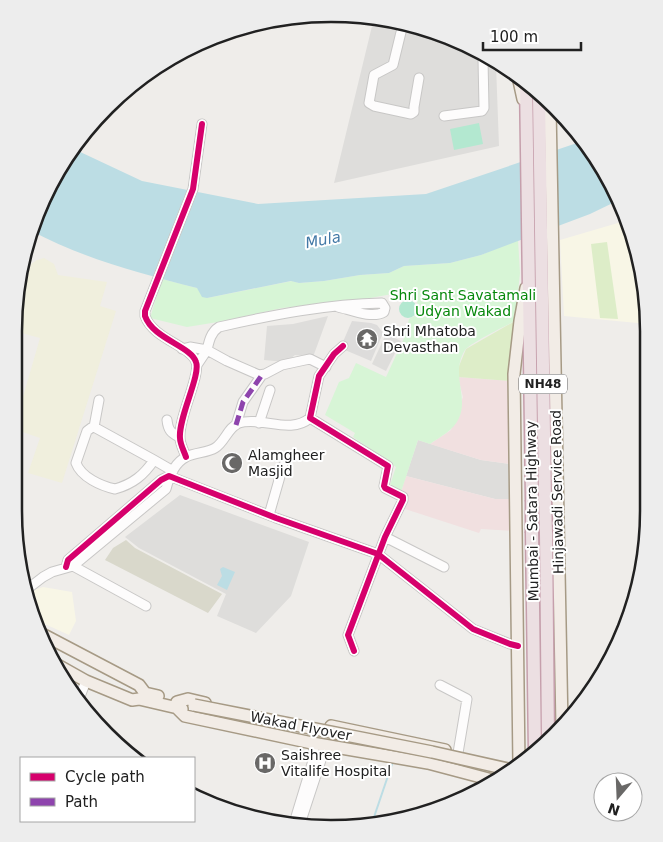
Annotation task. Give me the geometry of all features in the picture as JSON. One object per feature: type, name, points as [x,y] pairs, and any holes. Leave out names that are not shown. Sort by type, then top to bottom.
[{"type":"highway","name":"NH48","points":[[526,91],[528,272]]},
{"type":"highway","name":"NH48","points":[[540,104],[545,132],[547,269]]},
{"type":"highway","name":"Mumbai - Satara Highway","points":[[547,269],[545,500],[548,731]]},
{"type":"highway","name":"Mumbai - Satara Highway","points":[[528,272],[535,743]]},
{"type":"main road","points":[[520,86],[526,115]]},
{"type":"main road","points":[[545,132],[549,112]]},
{"type":"main road","name":"Hinjawadi Service Road","points":[[547,269],[556,331],[557,521],[562,716]]},
{"type":"main road","points":[[517,758],[518,646],[514,374],[528,272]]},
{"type":"main road","points":[[516,508],[557,508]]},
{"type":"main road","points":[[516,520],[557,521]]},
{"type":"main road","points":[[50,638],[139,685],[145,693],[177,705],[185,716],[312,743],[428,763],[486,778]]},
{"type":"main road","points":[[67,670],[132,700],[140,699],[177,705],[188,700],[430,746],[506,765]]},
{"type":"main road","name":"Wakad Flyover","points":[[177,705],[507,764]]},
{"type":"main road","name":"Wakad Flyover","points":[[194,708],[411,751],[496,771]]},
{"type":"main road","points":[[428,763],[430,746]]},
{"type":"street","points":[[401,30],[393,65],[374,75],[369,103],[374,106],[411,114],[414,112],[419,78]]},
{"type":"street","points":[[444,116],[482,111],[484,108],[483,62]]},
{"type":"street","points":[[197,365],[196,360],[159,334],[146,321],[145,311],[194,189],[202,124]]},
{"type":"street","points":[[186,457],[179,438],[184,408],[197,365],[219,326],[303,311],[338,307]]},
{"type":"street","points":[[236,425],[240,423],[259,423],[296,426],[305,422],[310,418],[317,381],[334,354],[343,346]]},
{"type":"street","points":[[182,349],[190,347],[207,350],[227,361],[262,375]]},
{"type":"street","points":[[69,567],[68,560],[102,538],[186,457],[216,448],[236,425],[243,402],[262,375],[282,365],[310,359],[326,367]]},
{"type":"street","points":[[259,423],[270,390]]},
{"type":"street","points":[[100,400],[94,427],[88,431],[76,463],[77,466],[89,478],[115,489],[137,480],[154,460]]},
{"type":"street","points":[[310,418],[388,468],[384,486],[400,495],[403,500],[378,554],[348,635],[354,651]]},
{"type":"street","points":[[167,420],[168,428],[179,438]]},
{"type":"street","points":[[94,427],[154,460],[171,473],[269,515],[378,554],[473,629],[518,646]]},
{"type":"street","points":[[269,515],[283,466]]},
{"type":"street","points":[[385,537],[444,567]]},
{"type":"street","points":[[102,538],[113,548]]},
{"type":"street","points":[[32,586],[52,572],[69,567],[146,606]]},
{"type":"street","points":[[82,692],[86,680]]},
{"type":"street","points":[[440,685],[467,699],[458,753]]},
{"type":"street","points":[[296,817],[315,754],[312,743]]},
{"type":"street","points":[[302,818],[323,754],[329,746]]},
{"type":"shaded area","points":[[372,25],[392,28],[431,39],[468,54],[496,71],[499,146],[334,183]]},
{"type":"shaded area","points":[[620,222],[635,271],[640,323],[564,316],[560,240]]},
{"type":"shaded area","points":[[328,316],[313,357],[295,355],[286,362],[264,360],[267,326],[293,324]]},
{"type":"shaded area","points":[[352,321],[377,325],[383,333],[371,361],[345,350],[342,344]]},
{"type":"shaded area","points":[[386,334],[401,341],[386,371],[372,364]]},
{"type":"shaded area","points":[[458,377],[510,381],[510,464],[481,460],[430,444],[451,430],[463,397]]},
{"type":"shaded area","points":[[418,440],[481,460],[510,464],[512,499],[495,499],[406,476]]},
{"type":"shaded area","points":[[406,476],[495,499],[512,499],[512,531],[481,529],[479,533],[402,508],[408,495],[401,492]]},
{"type":"shaded area","points":[[180,495],[309,542],[291,596],[256,633],[217,616],[226,594],[139,548],[125,537]]},
{"type":"shaded area","points":[[126,540],[135,548],[222,594],[208,613],[105,560],[113,548]]},
{"type":"shaded area","points":[[43,587],[72,592],[76,621],[69,635],[44,624],[33,590]]},
{"type":"green space","points":[[479,123],[483,144],[454,150],[450,129]]},
{"type":"green space","name":"Shri Sant Savatamali Udyan Wakad","points":[[518,239],[520,273],[515,321],[465,350],[459,368],[462,410],[459,418],[450,430],[430,444],[418,440],[401,492],[389,488],[396,467],[353,437],[355,433],[325,415],[339,382],[349,378],[356,363],[386,377],[405,336],[409,319],[418,314],[419,307],[416,300],[402,299],[398,293],[359,300],[282,308],[187,327],[150,318],[162,279],[197,288],[207,298],[292,281],[299,283],[324,281],[360,275],[389,273],[404,266],[450,263],[481,255]]},
{"type":"green space","points":[[607,242],[618,319],[600,318],[591,244]]},
{"type":"green space","points":[[44,258],[54,264],[58,275],[107,282],[100,306],[116,311],[62,483],[28,473],[40,438],[22,432],[22,400],[40,338],[22,333],[27,275],[31,264]]},
{"type":"green space","points":[[408,300],[414,303],[417,309],[414,315],[408,318],[402,315],[399,309],[402,303]]},
{"type":"green space","points":[[515,321],[510,381],[458,377],[459,366],[466,349]]},
{"type":"water","name":"Mula","points":[[577,143],[599,177],[613,203],[590,214],[481,255],[450,263],[404,266],[389,273],[360,275],[324,281],[299,283],[291,281],[207,298],[202,297],[197,288],[133,271],[91,257],[38,234],[54,195],[80,152],[142,181],[258,204],[426,194]]},
{"type":"water","points":[[223,567],[235,572],[227,590],[217,585],[222,576],[220,569]]},
{"type":"waterway","points":[[374,817],[392,764]]},
{"type":"marked path","points":[[236,425],[243,402],[262,375]]},
{"type":"cycle path","points":[[186,457],[181,443],[180,430],[195,377],[196,362],[187,351],[156,331],[149,324],[145,311],[193,189],[202,124]]},
{"type":"cycle path","points":[[343,346],[334,354],[319,376],[310,418],[388,466],[384,486],[403,497],[385,537],[348,635],[354,651]]},
{"type":"cycle path","points":[[66,567],[68,560],[161,480],[169,476],[276,518],[378,554],[473,629],[518,646]]},
{"type":"place","name":"Shri Mhatoba Devasthan","points":[[367,339]]},
{"type":"place","name":"Alamgheer Masjid","points":[[232,463]]},
{"type":"place","name":"Saishree Vitalife Hospital","points":[[265,763]]}]
